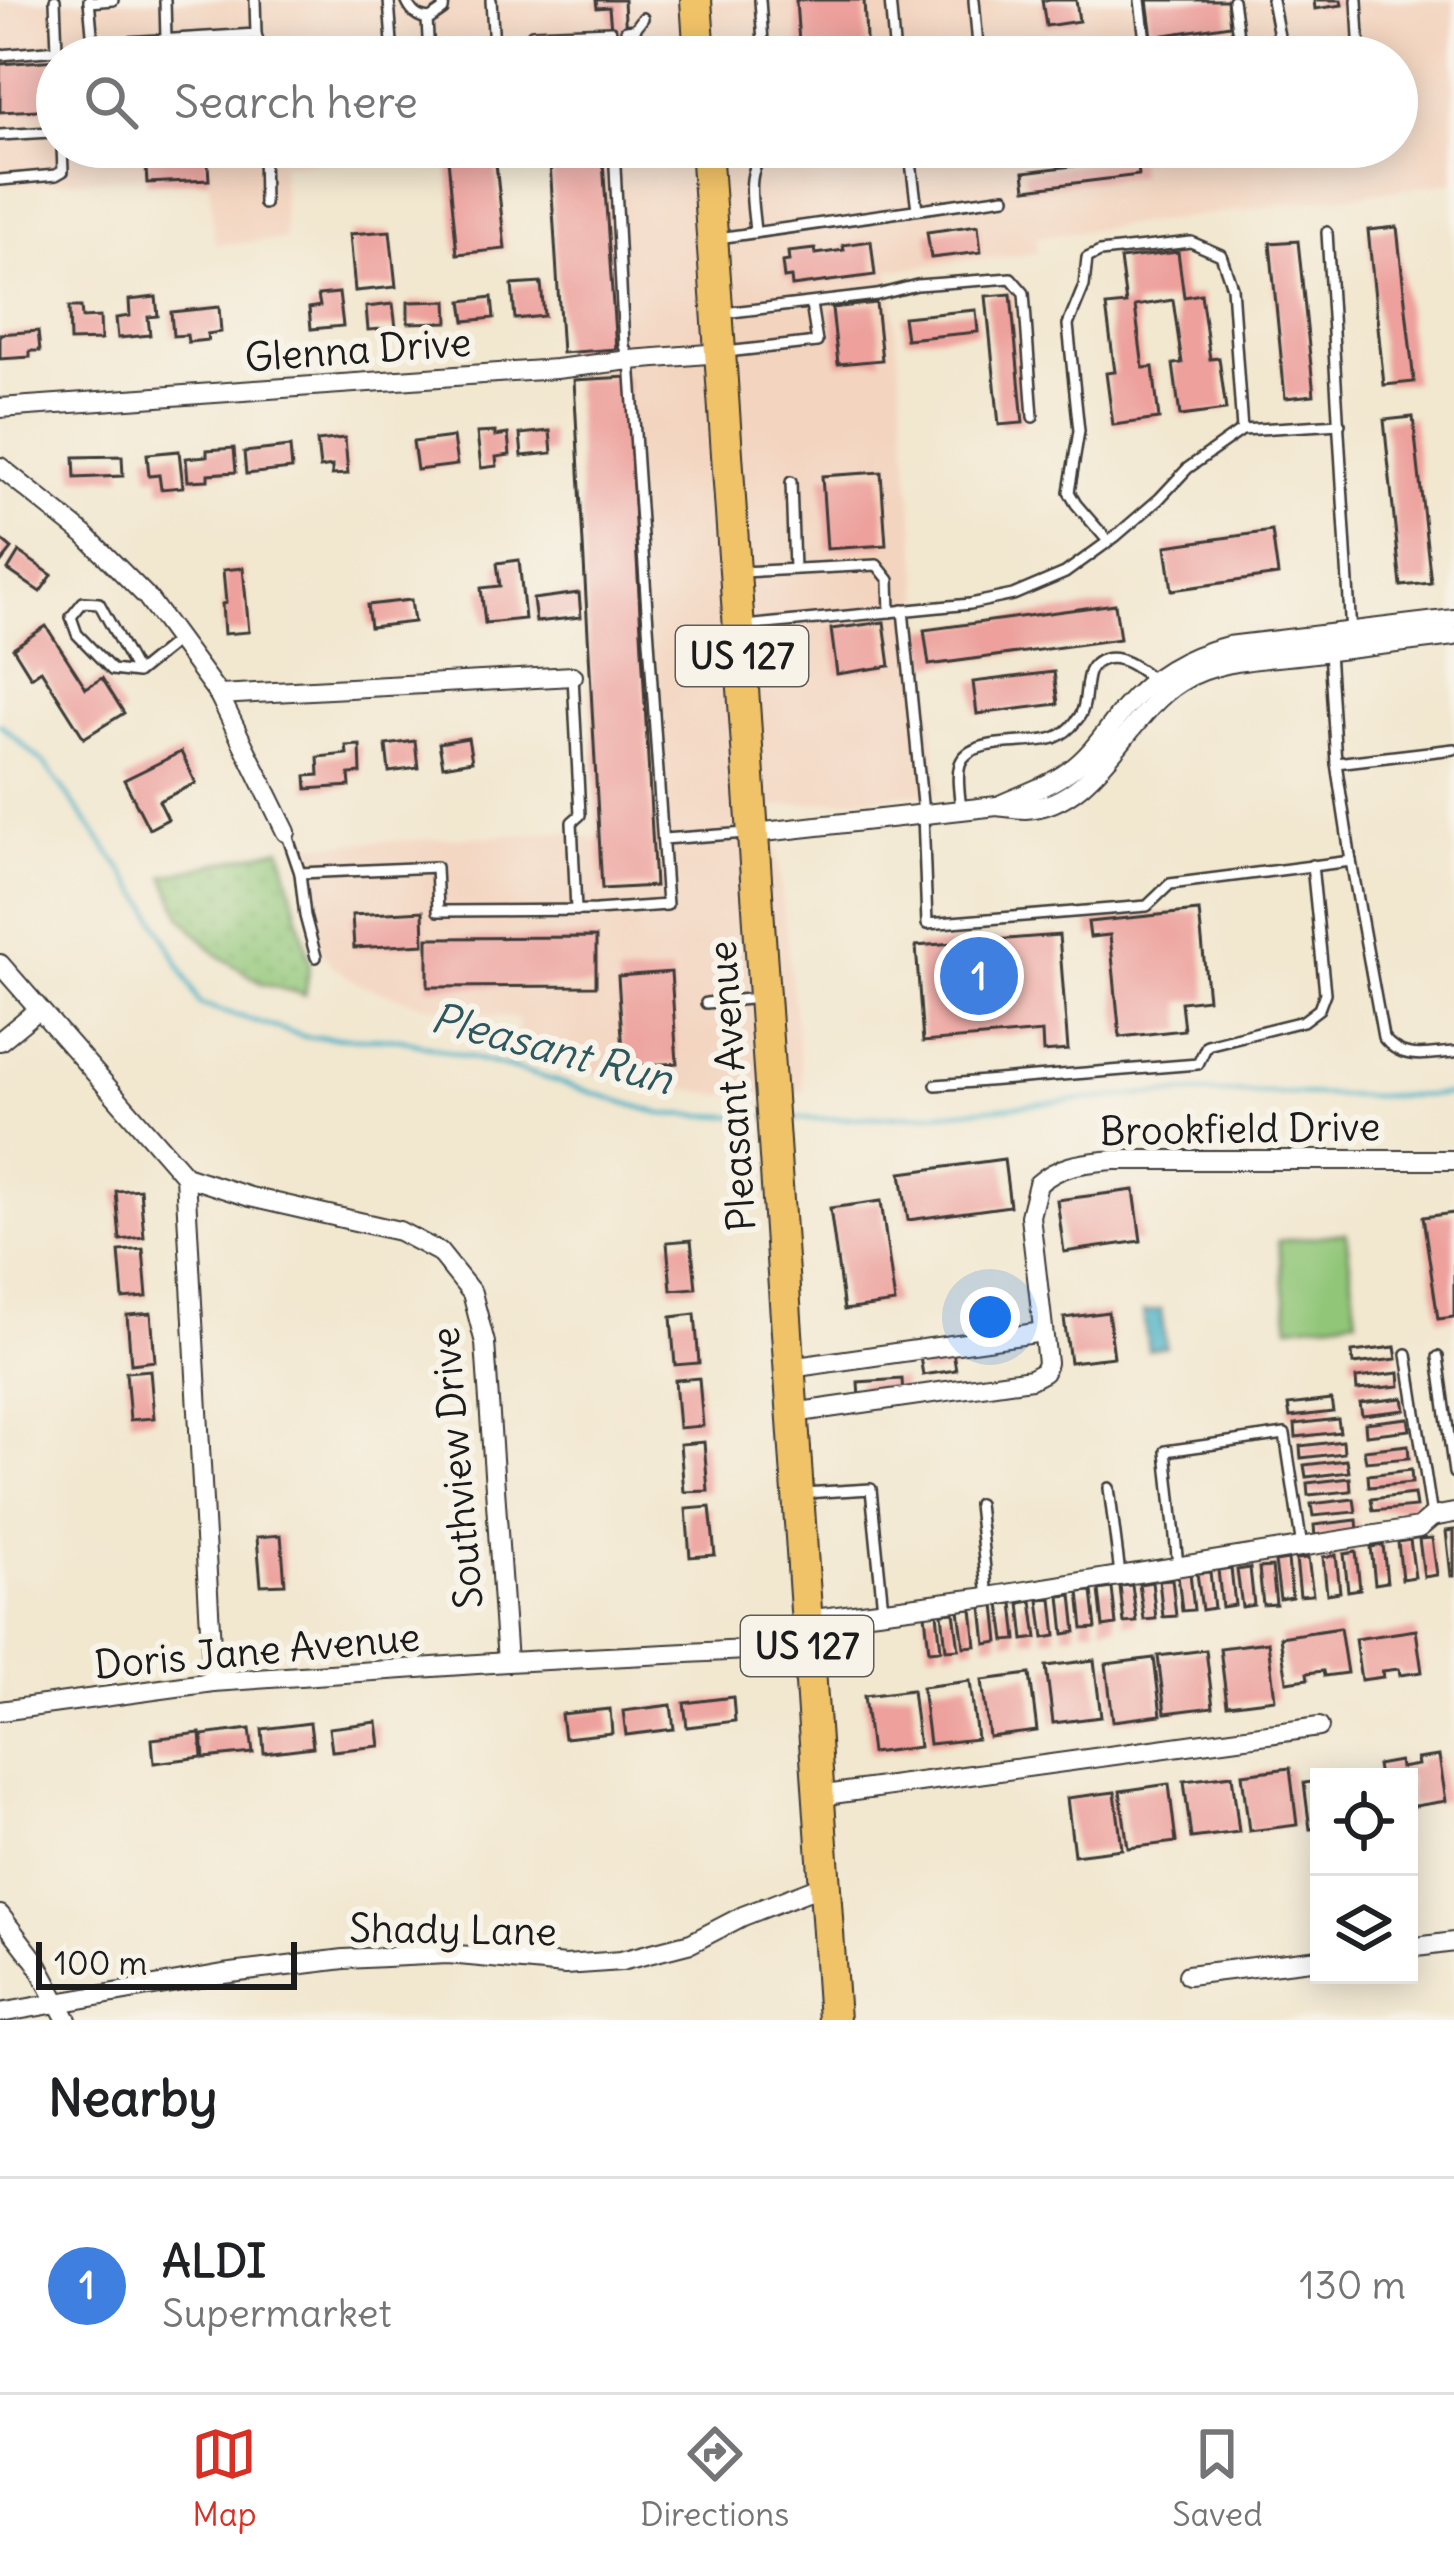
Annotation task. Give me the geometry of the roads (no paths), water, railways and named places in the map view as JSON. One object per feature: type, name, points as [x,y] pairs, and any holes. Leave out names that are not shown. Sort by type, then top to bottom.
[{"type":"main road","points":[[696,0],[699,36]]},
{"type":"main road","name":"Pleasant Avenue","points":[[708,168],[834,2020]]},
{"type":"street","name":"Glenna Drive","points":[[0,408],[533,371],[721,353]]},
{"type":"street","points":[[0,466],[85,535],[146,597],[219,695],[286,832]]},
{"type":"street","points":[[755,832],[997,806],[1026,809],[1050,803],[1089,778],[1160,687],[1214,667],[1454,619]]},
{"type":"street","points":[[1351,639],[1454,636]]},
{"type":"street","points":[[219,695],[573,676]]},
{"type":"street","points":[[0,964],[185,1176],[213,1682]]},
{"type":"street","points":[[0,1041],[39,1009]]},
{"type":"street","name":"Brookfield Drive","points":[[793,1413],[1031,1379],[1044,1372],[1047,1364],[1030,1216],[1038,1184],[1057,1170],[1073,1164],[1134,1160],[1454,1160]]},
{"type":"street","name":"Southview Drive","points":[[185,1176],[250,1197],[399,1231],[440,1252],[472,1293],[485,1343],[507,1663]]},
{"type":"street","points":[[790,1368],[1042,1332]]},
{"type":"street","name":"Doris Jane Avenue","points":[[0,1711],[213,1682],[507,1663],[807,1633],[884,1612],[1419,1528],[1432,1516],[1454,1513]]},
{"type":"street","points":[[818,1796],[1319,1727]]},
{"type":"street","name":"Shady Lane","points":[[0,2013],[63,2012],[223,1974],[344,1959],[448,1954],[565,1965],[621,1961],[691,1943],[743,1916],[823,1885]]},
{"type":"street","points":[[0,1915],[36,1962],[63,2012]]},
{"type":"street","points":[[1418,1947],[1454,1942]]},
{"type":"street","points":[[1188,1975],[1310,1960]]},
{"type":"lane","points":[[55,0],[56,36]]},
{"type":"lane","points":[[92,36],[89,1],[113,0]]},
{"type":"lane","points":[[165,0],[166,36]]},
{"type":"lane","points":[[226,36],[256,34],[255,0]]},
{"type":"lane","points":[[389,0],[392,36]]},
{"type":"lane","points":[[406,0],[421,19],[443,10],[445,0]]},
{"type":"lane","points":[[491,0],[493,36]]},
{"type":"lane","points":[[760,0],[763,36]]},
{"type":"lane","points":[[890,0],[893,36]]},
{"type":"lane","points":[[974,0],[977,36]]},
{"type":"lane","points":[[1140,0],[1144,36]]},
{"type":"lane","points":[[1233,0],[1238,36]]},
{"type":"lane","points":[[1272,0],[1278,36]]},
{"type":"lane","points":[[1358,0],[1359,36]]},
{"type":"lane","points":[[626,30],[634,29],[643,18]]},
{"type":"lane","points":[[427,19],[428,36]]},
{"type":"lane","points":[[532,34],[611,31]]},
{"type":"lane","points":[[0,55],[36,52]]},
{"type":"lane","points":[[0,135],[36,133]]},
{"type":"lane","points":[[0,180],[56,175],[63,168]]},
{"type":"lane","points":[[264,168],[265,204]]},
{"type":"lane","points":[[300,873],[436,867],[438,911],[667,905],[615,168]]},
{"type":"lane","points":[[754,168],[755,232]]},
{"type":"lane","points":[[912,168],[917,209]]},
{"type":"lane","points":[[713,239],[1005,197]]},
{"type":"lane","points":[[1327,232],[1351,639]]},
{"type":"lane","points":[[1108,541],[1069,492],[1079,431],[1068,325],[1084,286],[1087,258],[1100,252],[1192,242],[1220,255],[1232,287],[1242,430]]},
{"type":"lane","points":[[718,313],[877,296],[917,285],[1011,278],[1024,292],[1034,417]]},
{"type":"lane","points":[[721,353],[817,341],[811,304]]},
{"type":"lane","points":[[740,626],[970,604],[1013,595],[1065,573],[1159,499],[1188,468],[1242,430],[1340,424]]},
{"type":"lane","points":[[791,482],[794,569]]},
{"type":"lane","points":[[736,572],[877,565],[889,580],[890,611]]},
{"type":"lane","points":[[137,674],[99,603],[83,602],[71,616],[77,634],[112,670],[137,674],[178,640]]},
{"type":"lane","points":[[903,610],[923,814],[927,924],[1147,906],[1170,884],[1351,862]]},
{"type":"lane","points":[[1329,642],[1336,763],[1383,1036],[1400,1053],[1454,1052]]},
{"type":"lane","points":[[961,810],[958,768],[964,757],[983,746],[1053,738],[1066,731],[1083,712],[1087,676],[1097,662],[1122,660],[1160,687]]},
{"type":"lane","points":[[573,676],[580,815],[572,822],[576,910]]},
{"type":"lane","points":[[1336,763],[1454,749]]},
{"type":"lane","points":[[286,832],[300,873],[304,916],[316,957]]},
{"type":"lane","points":[[662,839],[755,832]]},
{"type":"lane","points":[[937,1084],[1198,1064],[1207,1046],[1304,1021],[1319,1009],[1325,993],[1312,866]]},
{"type":"lane","points":[[706,1003],[766,998]]},
{"type":"lane","points":[[1407,1354],[1432,1516]]},
{"type":"lane","points":[[1438,1357],[1454,1473]]},
{"type":"lane","points":[[1178,1565],[1166,1451],[1285,1434],[1303,1547]]},
{"type":"lane","points":[[1109,1488],[1120,1574]]},
{"type":"lane","points":[[799,1493],[871,1489],[884,1612]]},
{"type":"lane","points":[[978,1504],[988,1597]]},
{"type":"water","points":[[1161,1310],[1166,1347],[1148,1350],[1143,1312]]},
{"type":"waterway","name":"Pleasant Run","points":[[0,724],[44,763],[147,904],[200,1004],[306,1037],[400,1039],[662,1114],[763,1117]]},
{"type":"waterway","name":"Pleasant Run","points":[[786,1118],[934,1114],[1179,1093],[1454,1094]]},
{"type":"place","name":"ALDI","points":[[979,976]]}]
